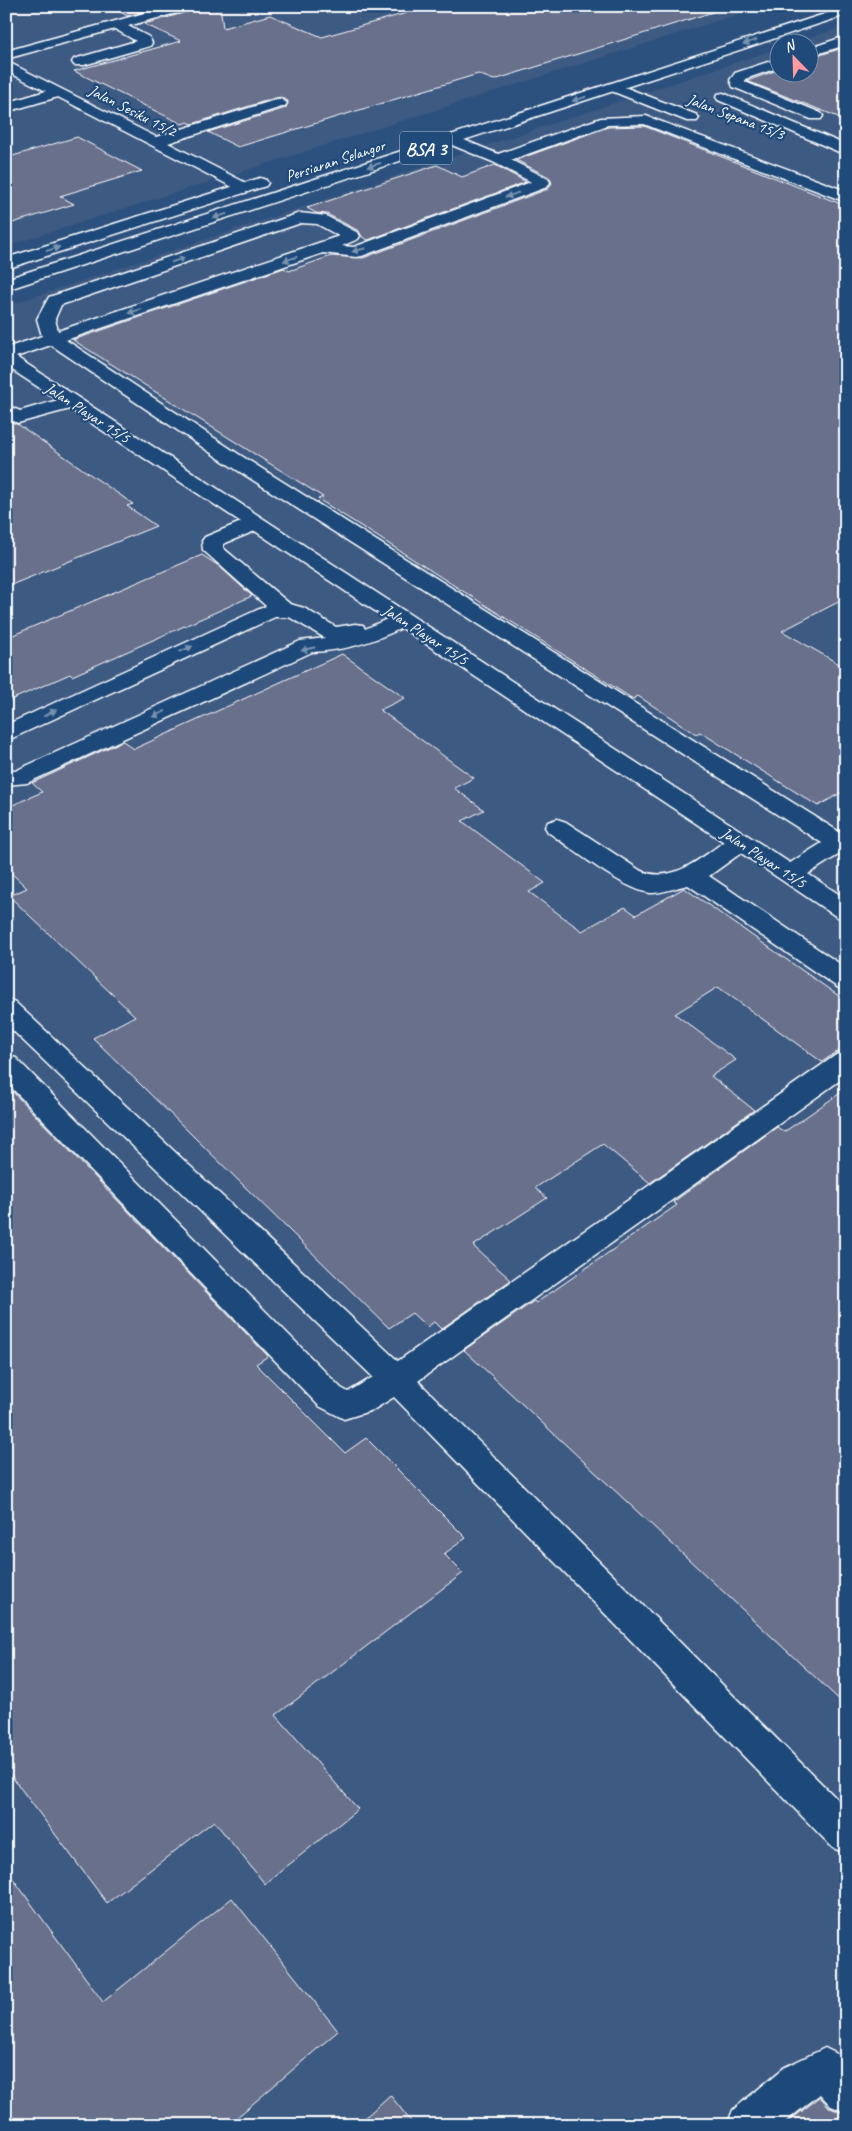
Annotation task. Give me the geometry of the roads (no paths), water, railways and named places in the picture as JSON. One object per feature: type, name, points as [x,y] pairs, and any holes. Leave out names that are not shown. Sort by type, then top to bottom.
[{"type":"main road","points":[[6,55],[186,6]]},
{"type":"main road","points":[[666,54],[817,6]]},
{"type":"main road","name":"Persiaran Selangor","points":[[6,285],[846,11]]},
{"type":"main road","points":[[80,62],[145,43],[144,40],[116,25]]},
{"type":"main road","points":[[820,49],[846,40]]},
{"type":"main road","name":"Jalan Sesiku 15/2","points":[[6,65],[244,188]]},
{"type":"main road","points":[[770,66],[740,76],[737,80],[743,87],[817,117],[790,126]]},
{"type":"main road","name":"Jalan Sepana 15/3","points":[[614,87],[707,124]]},
{"type":"main road","points":[[6,108],[60,92]]},
{"type":"main road","points":[[722,97],[846,151]]},
{"type":"main road","points":[[156,142],[280,102]]},
{"type":"main road","points":[[498,159],[606,121],[646,120],[846,197]]},
{"type":"main road","points":[[320,249],[344,253],[356,252],[542,182],[498,159],[452,140]]},
{"type":"main road","name":"Persiaran Selangor","points":[[6,264],[272,179]]},
{"type":"main road","points":[[6,354],[52,338],[320,249],[352,236],[320,219],[300,218],[55,302],[46,312],[45,324],[52,338],[234,458],[843,841],[790,874]]},
{"type":"main road","name":"Jalan Playar 15/5","points":[[6,358],[846,911]]},
{"type":"main road","points":[[6,411],[18,417],[73,402]]},
{"type":"main road","points":[[257,523],[212,541],[213,550],[282,608]]},
{"type":"main road","points":[[6,734],[141,669],[270,611],[282,608],[297,611],[333,634],[362,628],[398,615]]},
{"type":"main road","points":[[6,778],[20,778],[308,646],[335,644],[372,636],[398,615]]},
{"type":"main road","points":[[557,827],[632,877],[652,885],[692,876],[741,842]]},
{"type":"main road","points":[[692,876],[846,981]]},
{"type":"main road","points":[[6,1008],[396,1379],[846,1835]]},
{"type":"main road","points":[[6,1065],[330,1397],[344,1406],[362,1401],[396,1379],[846,1062]]},
{"type":"main road","points":[[748,2125],[800,2082],[825,2069],[846,2091]]}]
